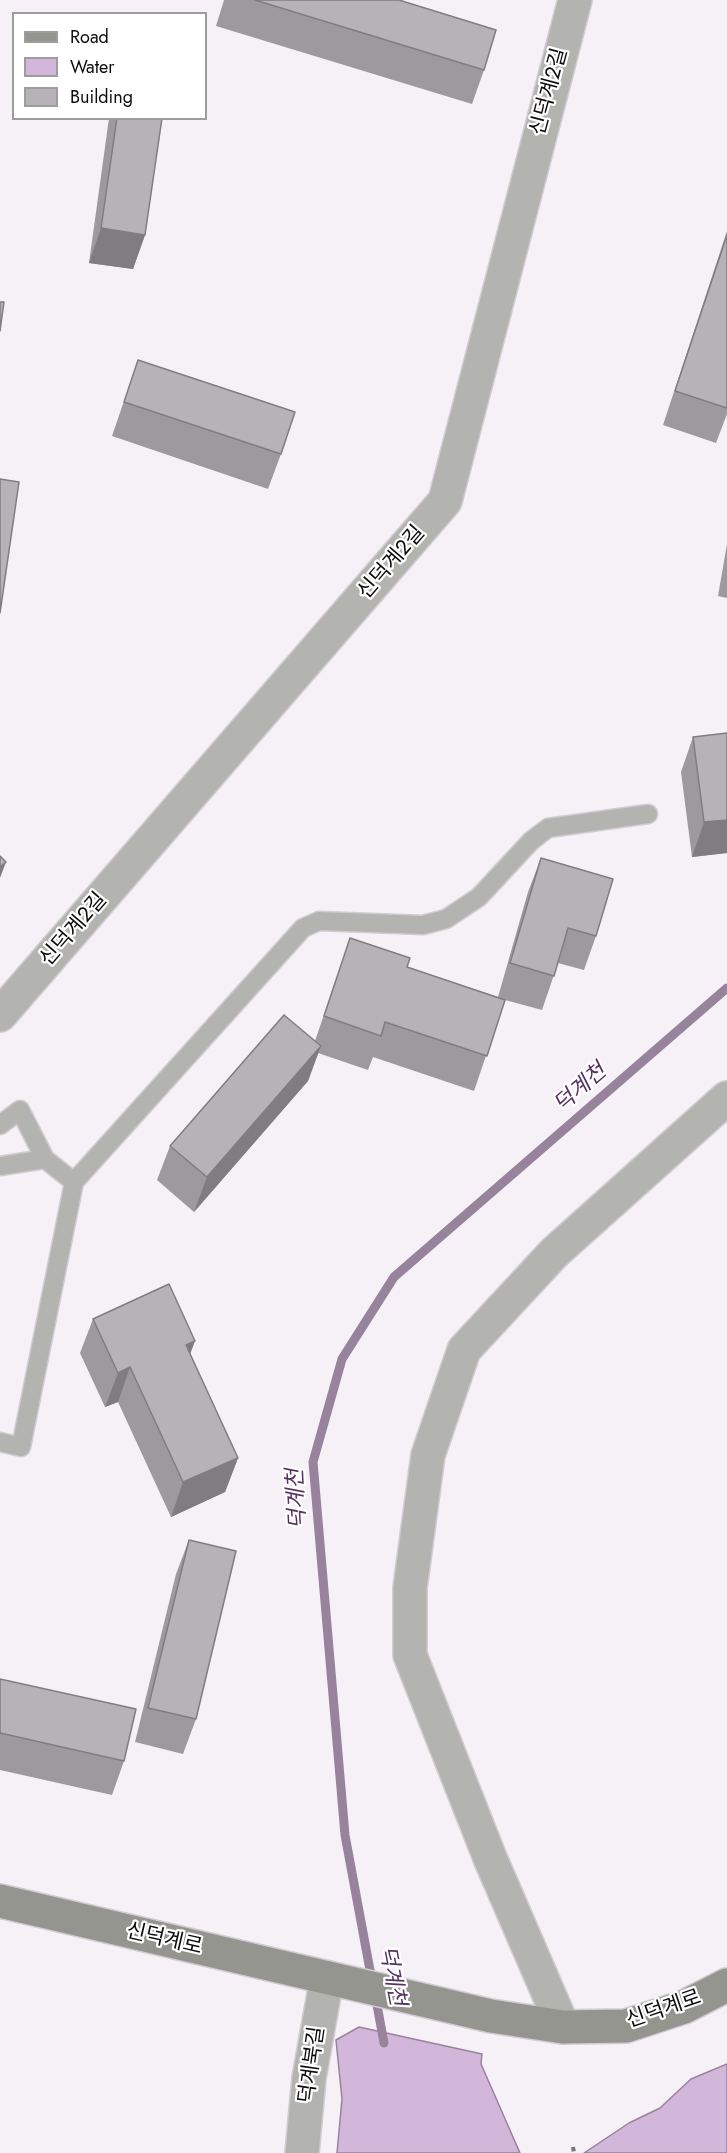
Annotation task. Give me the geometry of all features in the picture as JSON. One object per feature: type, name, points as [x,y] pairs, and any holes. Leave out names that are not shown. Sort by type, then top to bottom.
[{"type":"street","name":"신덕계2길","points":[[0,1015],[446,501],[495,300],[574,0]]},
{"type":"street","points":[[563,2027],[490,1858],[410,1655],[410,1588],[428,1455],[464,1350],[554,1253],[727,1098]]},
{"type":"street","name":"신덕계로","points":[[0,1901],[490,2016],[563,2027],[626,2026],[684,2007],[727,1985]]},
{"type":"street","name":"덕계북길","points":[[302,2153],[309,2078],[327,1978]]},
{"type":"lane","points":[[0,1442],[21,1447],[74,1182],[303,928],[319,921],[423,924],[446,919],[479,897],[531,841],[548,828],[648,814]]},
{"type":"lane","points":[[0,1125],[21,1110],[45,1159],[74,1182]]},
{"type":"lane","points":[[0,1166],[45,1159]]},
{"type":"path","points":[[573,2147],[574,2153]]},
{"type":"water","points":[[359,2027],[482,2054],[481,2064],[520,2153],[337,2153],[342,2099],[336,2040]]},
{"type":"water","points":[[727,2064],[727,2153],[584,2153],[629,2123],[660,2108],[691,2079]]},
{"type":"building","points":[[255,0],[399,0],[496,30],[484,70]]},
{"type":"building","points":[[117,120],[162,120],[145,235],[101,228]]},
{"type":"building","points":[[727,235],[727,408],[675,391]]},
{"type":"building","points":[[0,302],[4,302],[0,331]]},
{"type":"building","points":[[138,360],[295,412],[281,454],[124,402]]},
{"type":"building","points":[[0,479],[19,482],[0,613]]},
{"type":"building","points":[[727,733],[727,820],[704,822],[693,737]]},
{"type":"building","points":[[0,856],[6,862],[0,867]]},
{"type":"building","points":[[541,858],[613,879],[596,936],[568,928],[554,976],[510,963]]},
{"type":"building","points":[[350,938],[410,958],[407,967],[505,1000],[487,1056],[385,1022],[381,1036],[324,1016]]},
{"type":"building","points":[[284,1015],[321,1046],[207,1177],[170,1146]]},
{"type":"building","points":[[169,1284],[195,1341],[186,1345],[238,1458],[183,1482],[130,1367],[118,1373],[93,1319]]},
{"type":"building","points":[[189,1540],[236,1551],[196,1719],[148,1708]]},
{"type":"building","points":[[0,1679],[136,1709],[124,1761],[0,1733]]},
{"type":"waterway","name":"덕계천","points":[[372,1981],[345,1835],[313,1462],[342,1359],[394,1277],[727,988]]},
{"type":"waterway","name":"덕계천","points":[[375,1994],[384,2043]]}]
